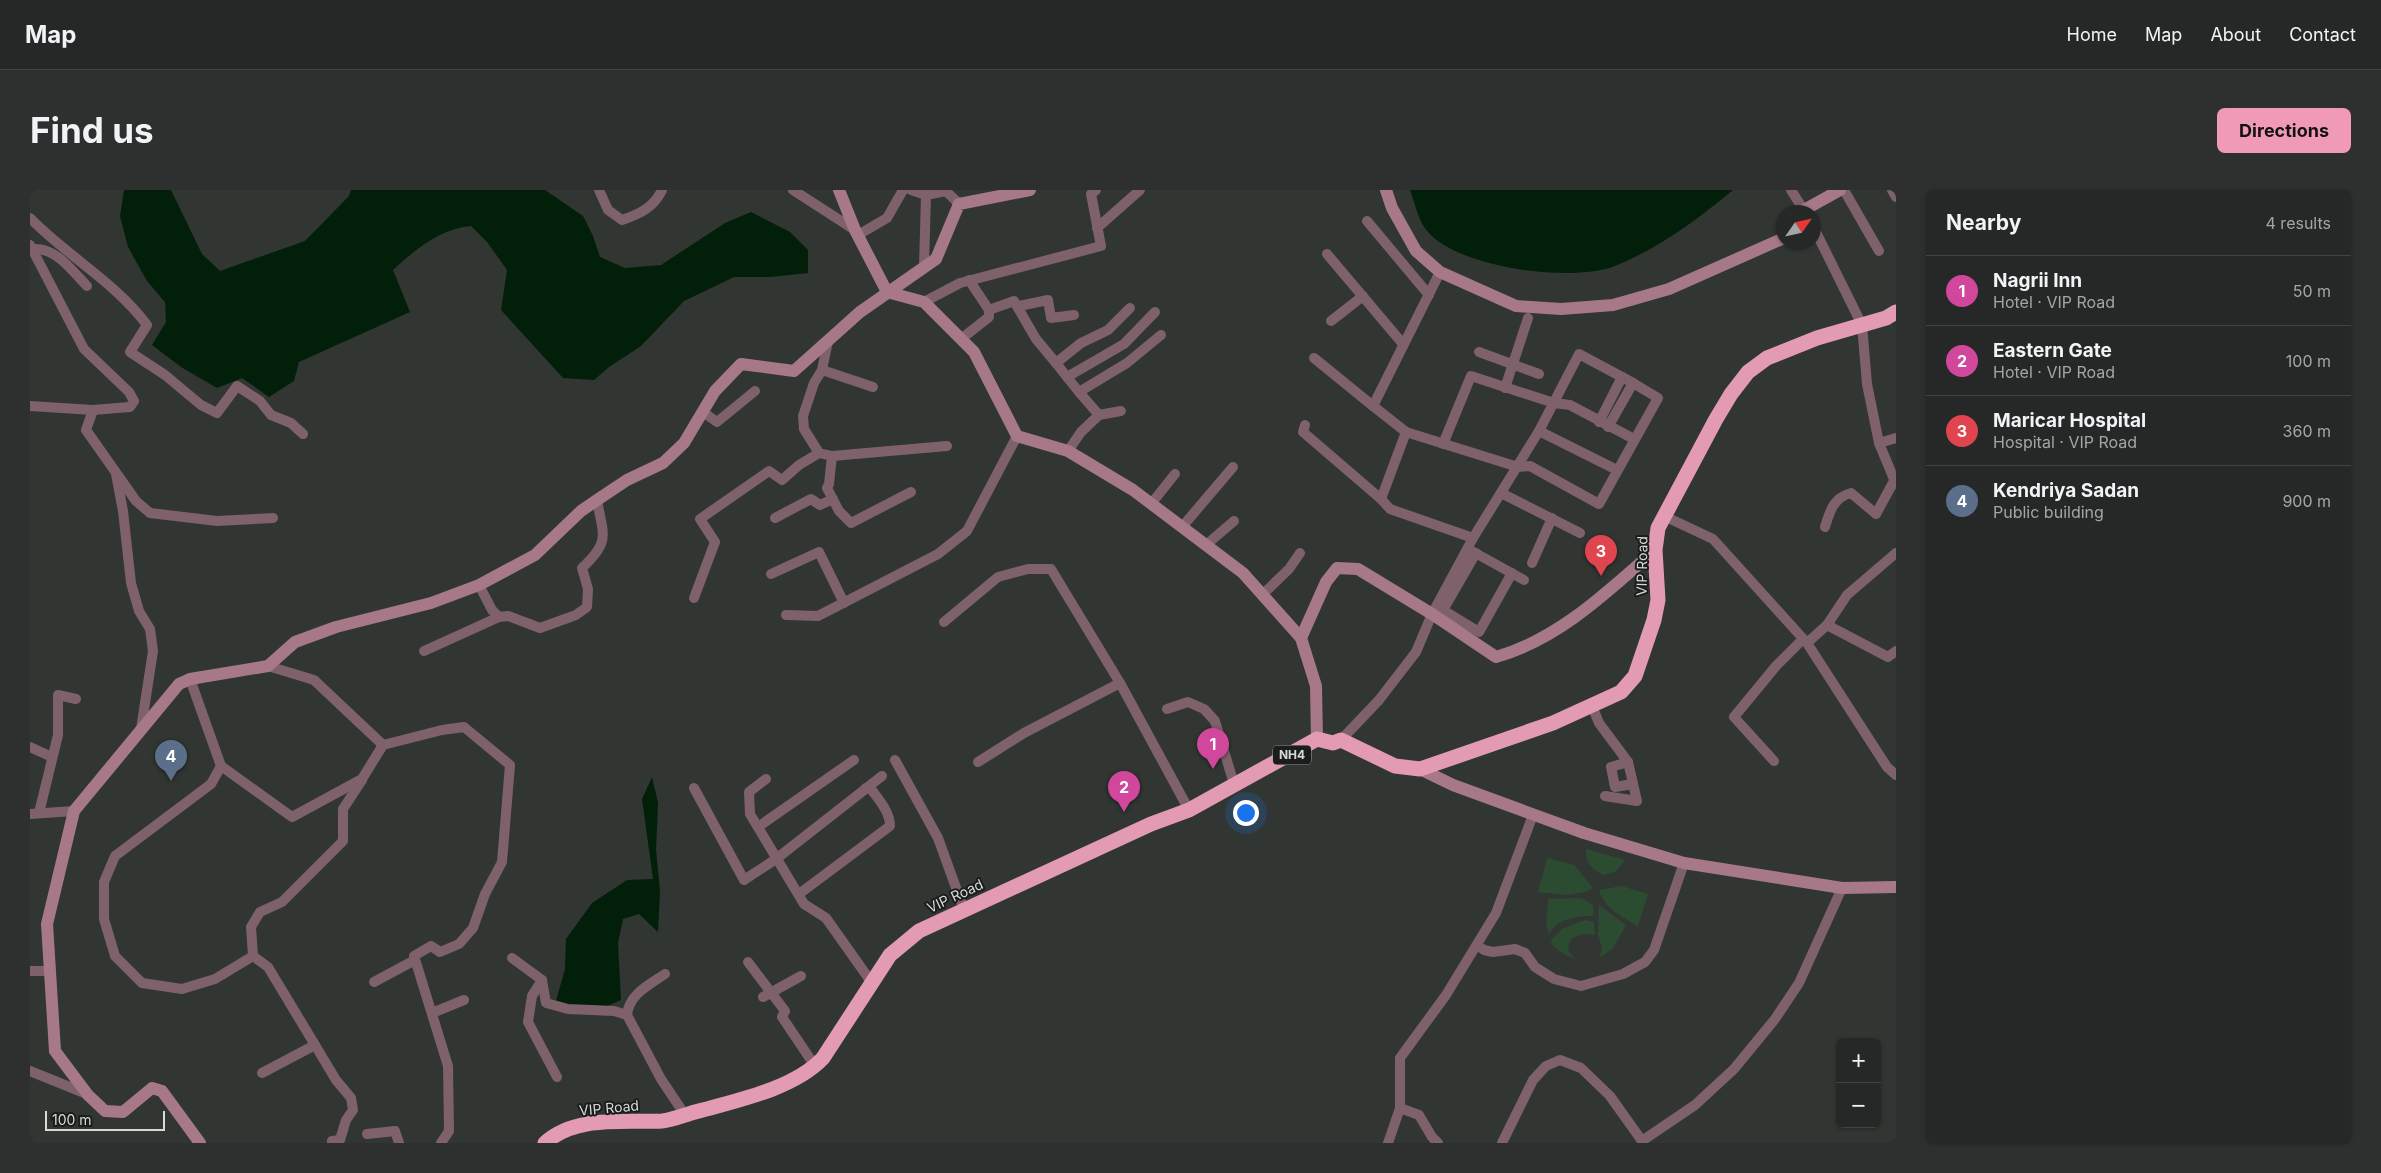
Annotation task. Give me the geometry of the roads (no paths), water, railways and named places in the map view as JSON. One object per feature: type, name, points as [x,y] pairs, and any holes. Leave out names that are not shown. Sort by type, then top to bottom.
[{"type":"highway","name":"VIP Road","points":[[545,1143],[565,1130],[589,1124],[664,1121],[741,1100],[789,1081],[815,1066],[890,955],[919,931],[1151,824],[1189,810],[1234,784],[1285,759],[1317,739],[1333,743],[1342,740],[1395,766],[1420,768],[1553,723],[1621,692],[1635,676],[1654,620],[1658,600],[1655,550],[1658,528],[1716,418],[1748,372],[1767,358],[1793,346],[1862,325],[1896,312]]},
{"type":"street","points":[[599,190],[608,210],[622,220],[636,215],[657,202],[662,190]]},
{"type":"street","points":[[793,190],[857,233]]},
{"type":"street","points":[[839,190],[857,233],[886,292],[924,302],[974,352],[1017,436],[1068,451],[1133,490],[1242,573],[1301,638],[1316,686],[1317,739]]},
{"type":"street","points":[[857,233],[887,218],[903,190]]},
{"type":"street","points":[[911,190],[926,195],[946,190],[959,204]]},
{"type":"street","points":[[959,204],[1030,190]]},
{"type":"street","points":[[924,302],[969,280],[1101,246],[1091,194],[1096,190]]},
{"type":"street","points":[[1097,228],[1140,190]]},
{"type":"street","points":[[1386,190],[1392,208],[1416,251],[1440,272],[1516,306],[1561,309],[1613,305],[1669,290],[1776,242]]},
{"type":"street","points":[[1791,190],[1801,205]]},
{"type":"street","points":[[1815,205],[1840,190]]},
{"type":"street","points":[[1844,190],[1879,251]]},
{"type":"street","points":[[1892,190],[1896,197]]},
{"type":"street","points":[[924,267],[926,195]]},
{"type":"street","points":[[268,666],[294,642],[336,627],[431,603],[479,585],[534,555],[597,500],[627,480],[663,463],[684,443],[715,391],[740,364],[794,371],[886,292],[936,259],[959,204]]},
{"type":"street","points":[[30,218],[47,236],[117,292],[147,325],[130,352],[165,375],[201,405],[217,413],[237,386],[260,402],[271,414],[291,424],[303,434]]},
{"type":"street","points":[[1367,221],[1429,295]]},
{"type":"street","points":[[1821,242],[1862,325],[1867,384],[1879,443],[1895,482],[1876,514],[1850,493],[1842,496],[1833,504],[1825,527]]},
{"type":"street","points":[[31,247],[42,248],[55,254],[87,286]]},
{"type":"street","points":[[30,406],[93,410],[130,407],[134,400],[129,392],[84,349],[31,247]]},
{"type":"street","points":[[1327,254],[1403,344]]},
{"type":"street","points":[[1373,406],[1440,272]]},
{"type":"street","points":[[961,339],[988,317],[989,310],[969,280]]},
{"type":"street","points":[[1331,321],[1363,296]]},
{"type":"street","points":[[1020,306],[1048,300],[1051,318],[1074,315]]},
{"type":"street","points":[[989,310],[1014,301],[1020,306],[1036,339],[1099,414]]},
{"type":"street","points":[[1056,363],[1081,343],[1108,330],[1130,308]]},
{"type":"street","points":[[1067,377],[1124,344],[1155,312]]},
{"type":"street","points":[[1505,388],[1528,318]]},
{"type":"street","points":[[1079,392],[1127,363],[1161,335]]},
{"type":"street","points":[[828,341],[822,370],[814,383],[803,416],[804,429],[819,452],[832,456],[947,446]]},
{"type":"street","points":[[1479,352],[1539,374]]},
{"type":"street","points":[[1314,358],[1406,432],[1518,467],[1530,466],[1599,504],[1658,398],[1579,354],[1540,431],[1518,467],[1473,538],[1471,551],[1443,610],[1479,632],[1512,573]]},
{"type":"street","points":[[822,370],[873,387]]},
{"type":"street","points":[[1444,444],[1471,376],[1554,403],[1570,405],[1634,439]]},
{"type":"street","points":[[1604,424],[1622,377]]},
{"type":"street","points":[[1604,424],[1632,383]]},
{"type":"street","points":[[703,412],[717,422],[755,391]]},
{"type":"street","points":[[93,410],[86,430],[136,500],[150,513],[217,522],[273,518]]},
{"type":"street","points":[[1068,451],[1081,432],[1099,414],[1121,411]]},
{"type":"street","points":[[1305,425],[1303,432],[1381,499],[1390,509],[1473,538]]},
{"type":"street","points":[[1540,431],[1617,470]]},
{"type":"street","points":[[1381,499],[1406,432]]},
{"type":"street","points":[[786,615],[818,616],[938,554],[967,531],[1017,436]]},
{"type":"street","points":[[1879,443],[1896,438]]},
{"type":"street","points":[[694,598],[714,542],[700,519],[769,472],[782,480],[799,465],[819,452]]},
{"type":"street","points":[[832,456],[827,488],[839,511],[851,523],[911,492]]},
{"type":"street","points":[[1182,527],[1232,468]]},
{"type":"street","points":[[116,474],[123,511],[131,583],[139,611],[150,629],[153,650],[141,730]]},
{"type":"street","points":[[1151,504],[1175,474]]},
{"type":"street","points":[[1501,493],[1580,533]]},
{"type":"street","points":[[775,518],[811,498],[820,505],[833,499]]},
{"type":"street","points":[[424,651],[499,617],[508,616],[540,628],[576,615],[587,607],[588,589],[582,568],[601,548],[603,534],[597,500]]},
{"type":"street","points":[[1664,516],[1713,539],[1805,641],[1887,768],[1896,775]]},
{"type":"street","points":[[1532,563],[1552,518]]},
{"type":"street","points":[[1206,545],[1234,521]]},
{"type":"street","points":[[1301,638],[1326,582],[1337,568],[1358,569],[1432,614],[1496,657],[1519,650],[1590,607],[1655,550]]},
{"type":"street","points":[[1471,551],[1524,580]]},
{"type":"street","points":[[1342,740],[1379,700],[1416,652],[1432,614],[1471,551]]},
{"type":"street","points":[[771,574],[819,552],[844,603]]},
{"type":"street","points":[[1262,595],[1289,569],[1300,553]]},
{"type":"street","points":[[1774,761],[1734,717],[1776,666],[1827,625],[1847,594],[1896,554]]},
{"type":"street","points":[[944,622],[998,577],[1028,569],[1051,569],[1120,683],[1189,810]]},
{"type":"street","points":[[479,585],[492,610],[499,617]]},
{"type":"street","points":[[1827,625],[1888,657],[1896,651]]},
{"type":"street","points":[[200,1143],[162,1091],[152,1088],[123,1112],[105,1111],[88,1095],[55,1051],[48,971],[47,924],[74,811],[179,684],[190,679],[268,666],[314,680],[383,745]]},
{"type":"street","points":[[190,679],[221,766],[292,817],[362,780]]},
{"type":"street","points":[[978,762],[1024,733],[1120,683]]},
{"type":"street","points":[[74,811],[34,814],[58,735],[58,695],[76,699]]},
{"type":"street","points":[[1167,709],[1188,702],[1204,709],[1215,720],[1234,784]]},
{"type":"street","points":[[1592,706],[1599,723],[1628,762],[1637,801],[1605,796]]},
{"type":"street","points":[[332,1143],[332,1141],[340,1140],[346,1120],[353,1110],[351,1098],[336,1080],[268,967],[253,956],[251,927],[260,912],[282,902],[343,841],[343,809],[383,745],[442,730],[464,727],[510,765],[502,862],[485,894],[473,928],[459,944],[440,952],[431,946],[414,956],[448,1066],[449,1131],[441,1143]]},
{"type":"street","points":[[30,747],[52,757]]},
{"type":"street","points":[[758,827],[854,760]]},
{"type":"street","points":[[895,760],[938,838],[964,910]]},
{"type":"street","points":[[1628,762],[1611,767],[1615,787],[1633,784]]},
{"type":"street","points":[[221,766],[211,784],[115,856],[104,882],[104,919],[115,956],[142,983],[182,989],[215,979],[253,956]]},
{"type":"street","name":"VIP Road","points":[[1420,768],[1453,785],[1533,815],[1584,833],[1684,863],[1842,888],[1896,886]]},
{"type":"street","points":[[694,788],[744,880],[776,859],[882,776]]},
{"type":"street","points":[[766,779],[748,792],[750,814],[804,904],[826,918],[872,983]]},
{"type":"street","points":[[799,894],[890,826],[890,819],[884,808],[871,789],[866,788]]},
{"type":"street","points":[[1388,1143],[1400,1108],[1400,1058],[1446,995],[1496,913],[1533,815]]},
{"type":"street","points":[[1477,945],[1484,950],[1493,952],[1515,949],[1525,953],[1535,967],[1554,979],[1581,986],[1623,974],[1645,962],[1654,950],[1684,863]]},
{"type":"street","points":[[1502,1143],[1533,1080],[1546,1066],[1560,1060],[1581,1068],[1604,1090],[1642,1141],[1695,1105],[1734,1070],[1775,1019],[1799,982],[1842,888]]},
{"type":"street","points":[[512,958],[542,980],[546,1003],[568,1009],[614,1011],[628,1015]]},
{"type":"street","points":[[374,982],[415,960]]},
{"type":"street","points":[[748,962],[767,995],[784,1011],[782,1018],[815,1066]]},
{"type":"street","points":[[30,971],[48,971]]},
{"type":"street","points":[[665,974],[638,992],[628,1006],[628,1015],[661,1079],[685,1115]]},
{"type":"street","points":[[767,995],[801,976]]},
{"type":"street","points":[[542,980],[532,996],[528,1022],[557,1077]]},
{"type":"street","points":[[432,1013],[464,1000]]},
{"type":"street","points":[[262,1073],[315,1044]]},
{"type":"street","points":[[30,1071],[88,1095]]},
{"type":"street","points":[[1400,1108],[1419,1115],[1432,1138],[1438,1143]]},
{"type":"street","points":[[367,1134],[395,1131],[400,1143]]},
{"type":"place","name":"Maricar Hospital","points":[[1601,576]]},
{"type":"place","name":"Nagrii Inn","points":[[1213,769]]},
{"type":"place","name":"Kendriya Sadan","points":[[171,781]]},
{"type":"place","name":"Eastern Gate","points":[[1124,812]]}]
